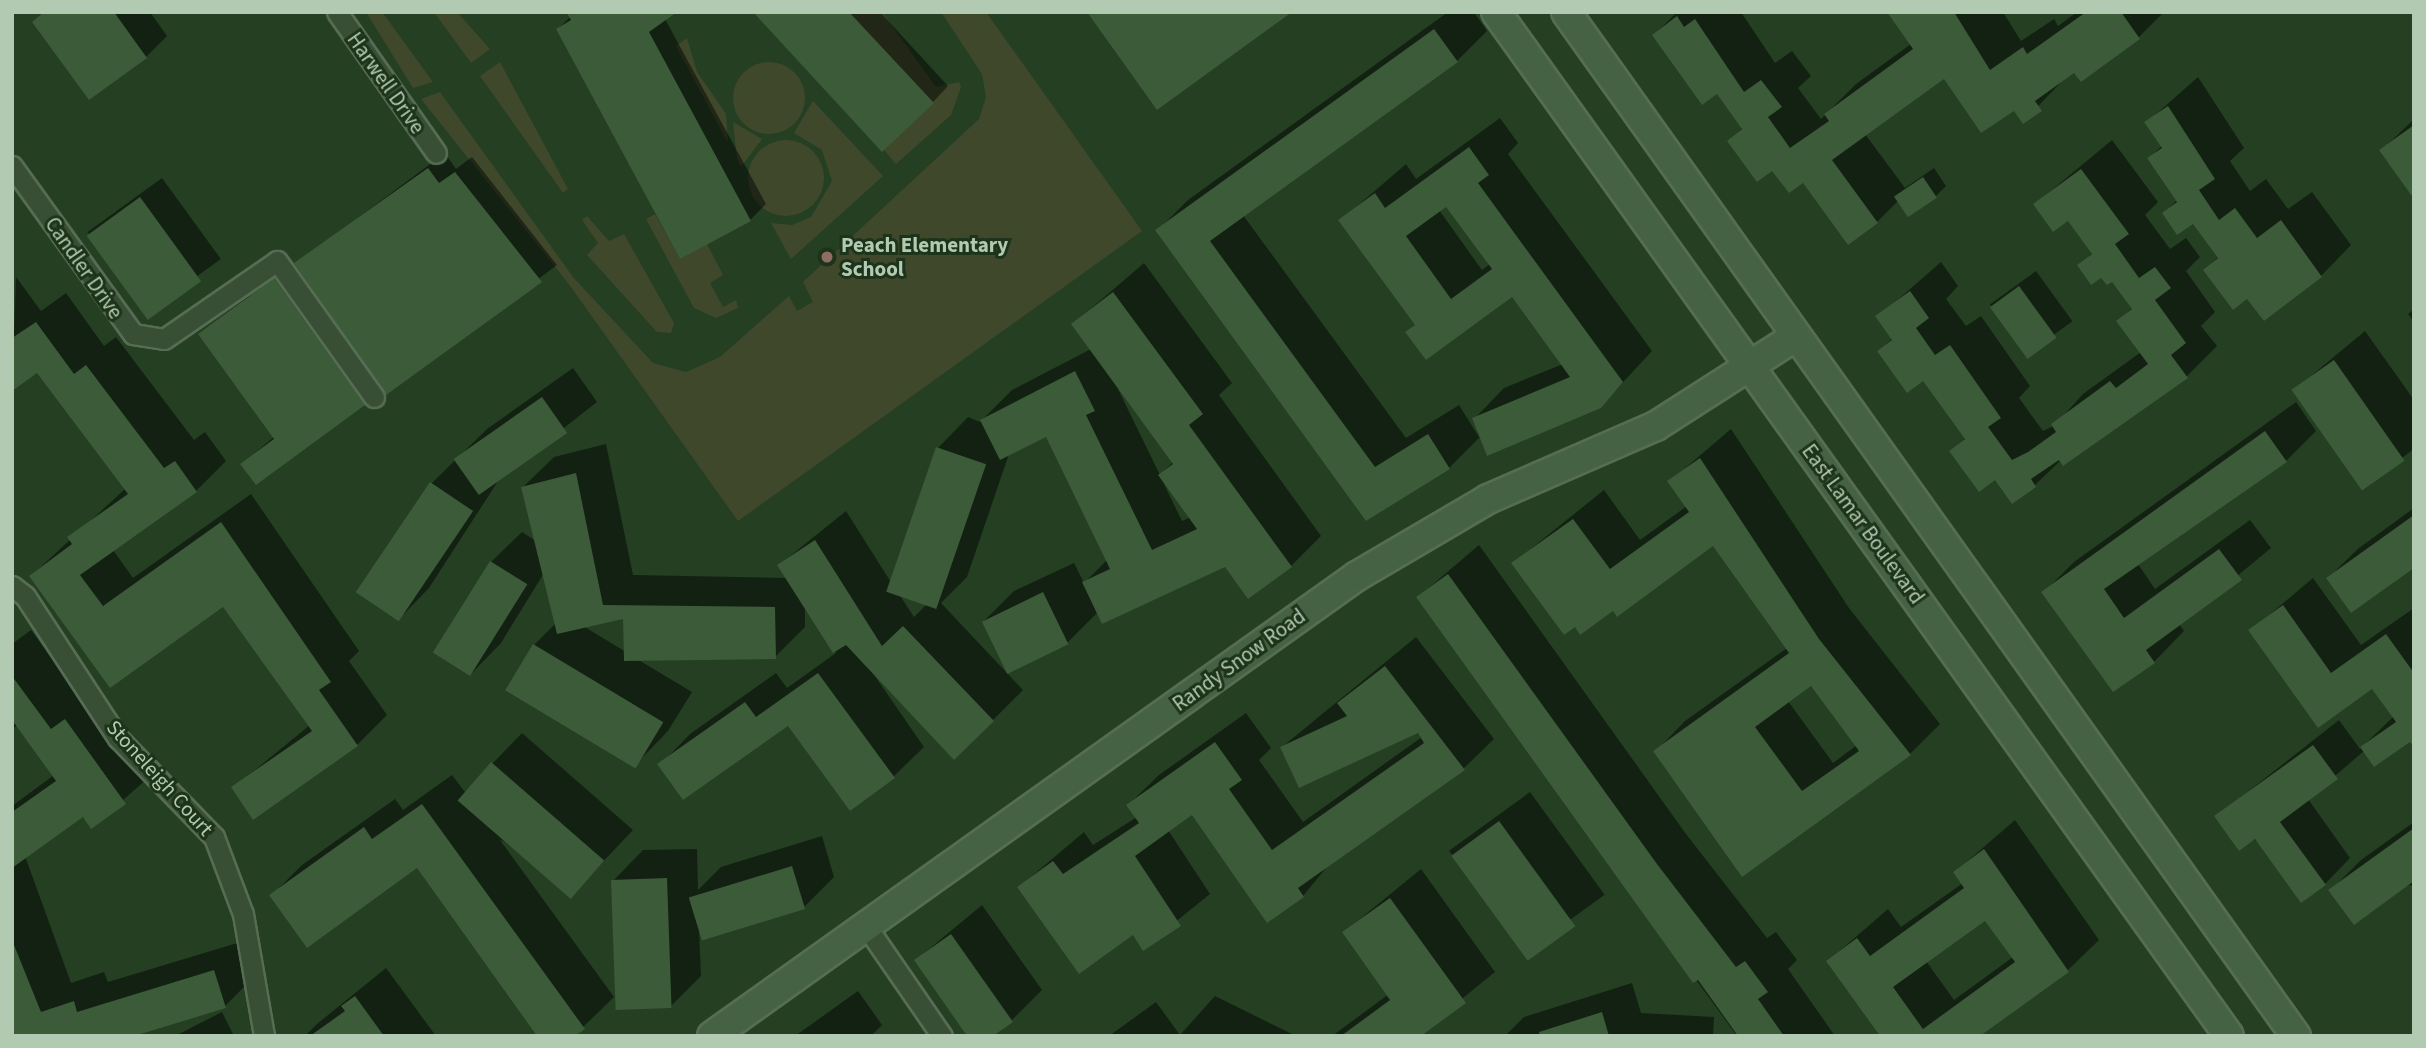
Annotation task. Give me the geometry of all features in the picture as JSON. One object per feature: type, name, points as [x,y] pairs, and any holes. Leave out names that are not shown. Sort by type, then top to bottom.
[{"type":"main road","name":"East Lamar Boulevard","points":[[1496,12],[2230,1036]]},
{"type":"main road","points":[[1566,12],[2296,1036]]},
{"type":"main road","name":"Randy Snow Road","points":[[712,1036],[1357,576],[1478,504],[1644,433],[1796,336]]},
{"type":"street","name":"Harwell Drive","points":[[337,12],[436,153]]},
{"type":"street","name":"Candler Drive","points":[[12,166],[133,334],[164,340],[277,261],[374,397]]},
{"type":"street","name":"Stoneleigh Court","points":[[12,586],[26,596],[118,738],[214,837],[243,914],[264,1036]]},
{"type":"street","points":[[866,926],[942,1036]]},
{"type":"green space","points":[[366,12],[382,12],[433,82],[413,88]]},
{"type":"green space","points":[[434,12],[457,12],[490,49],[471,63]]},
{"type":"green space","points":[[849,12],[882,12],[936,87],[959,82],[961,87],[951,115],[896,164],[884,150]]},
{"type":"green space","points":[[941,12],[986,12],[1142,231],[738,521],[568,283],[421,99],[440,92],[573,277],[653,363],[686,372],[720,357],[789,296],[797,311],[813,302],[803,282],[979,119],[986,97],[982,74]]},
{"type":"green space","points":[[687,38],[697,72],[726,114],[728,143],[676,46]]},
{"type":"green space","points":[[500,62],[568,189],[563,193],[480,76]]},
{"type":"green space","points":[[769,62],[789,68],[799,78],[805,98],[799,118],[789,128],[769,134],[749,128],[739,118],[733,98],[739,78],[749,68]]},
{"type":"green space","points":[[813,101],[883,176],[791,259],[771,223],[792,225],[811,217],[832,181],[822,150],[794,133]]},
{"type":"green space","points":[[733,122],[762,139],[741,167],[737,159]]},
{"type":"green space","points":[[786,140],[801,143],[813,151],[821,163],[824,178],[821,193],[813,205],[801,213],[786,216],[771,213],[759,205],[751,193],[748,178],[751,163],[759,151],[771,143]]},
{"type":"green space","points":[[655,214],[680,259],[707,244],[723,275],[710,283],[723,307],[736,300],[738,308],[716,318],[694,308],[646,219]]},
{"type":"green space","points":[[587,216],[609,241],[624,234],[674,323],[671,333],[657,332],[587,255],[598,243],[582,220]]},
{"type":"building","points":[[44,12],[114,12],[147,58],[89,100],[32,22]]},
{"type":"building","points":[[566,12],[677,12],[649,32],[751,221],[680,259],[556,29],[571,20]]},
{"type":"building","points":[[753,12],[849,12],[934,103],[882,152]]},
{"type":"building","points":[[1087,12],[1292,12],[1157,110]]},
{"type":"building","points":[[1887,12],[1954,12],[1990,70],[2023,47],[2027,54],[2086,12],[2121,12],[2140,39],[2081,82],[2074,73],[2035,101],[2042,111],[2023,124],[2014,111],[1981,133],[1944,79],[1832,160],[1878,223],[1848,245],[1803,183],[1789,193],[1772,171],[1757,182],[1727,141],[1742,129],[1717,94],[1702,105],[1652,35],[1677,16],[1684,27],[1695,19],[1744,92],[1761,80],[1782,107],[1768,117],[1790,148],[1829,121],[1824,114],[1913,49]]},
{"type":"building","points":[[1434,29],[1458,62],[1210,241],[1375,467],[1428,434],[1450,469],[1366,521],[1155,230]]},
{"type":"building","points":[[2168,106],[2215,179],[2199,190],[2219,220],[2235,208],[2257,238],[2281,220],[2322,277],[2264,321],[2247,299],[2233,310],[2203,270],[2218,258],[2193,224],[2177,235],[2162,213],[2177,202],[2147,158],[2162,148],[2144,122]]},
{"type":"building","points":[[2414,125],[2414,199],[2379,150]]},
{"type":"building","points":[[1469,147],[1489,175],[1478,183],[1623,382],[1601,408],[1487,456],[1472,418],[1570,377],[1512,297],[1426,360],[1405,332],[1415,325],[1338,220],[1375,193],[1385,208]],"holes":[[[1446,207],[1492,269],[1451,299],[1406,236]]]},
{"type":"building","points":[[428,168],[439,183],[455,172],[542,282],[386,395],[294,263]]},
{"type":"building","points":[[2081,169],[2129,234],[2115,244],[2139,278],[2155,267],[2171,288],[2155,300],[2186,343],[2171,355],[2188,378],[2063,466],[2059,460],[2031,479],[2036,487],[2012,504],[1995,480],[1979,492],[1949,451],[1965,439],[1923,381],[1907,393],[1877,351],[1892,340],[1875,316],[1910,291],[1929,318],[1916,328],[1935,355],[1950,345],[2001,418],[1988,427],[2012,460],[2028,452],[2056,432],[2051,424],[2110,381],[2116,388],[2148,364],[2116,321],[2132,309],[2112,282],[2107,285],[2101,278],[2091,285],[2077,265],[2092,254],[2068,221],[2053,232],[2033,204]]},
{"type":"building","points":[[1923,177],[1937,198],[1908,217],[1894,197]]},
{"type":"building","points":[[140,197],[201,281],[148,320],[87,236]]},
{"type":"building","points":[[274,278],[365,405],[256,485],[240,464],[274,439],[198,334]]},
{"type":"building","points":[[2019,286],[2057,338],[2027,359],[1990,307]]},
{"type":"building","points":[[1113,292],[1203,414],[1189,425],[1292,567],[1248,599],[1225,567],[1102,624],[1082,582],[1110,569],[1046,437],[1000,460],[980,420],[1075,371],[1095,411],[1086,415],[1152,550],[1197,529],[1158,475],[1173,464],[1071,324]]},
{"type":"building","points":[[36,322],[74,374],[86,365],[164,468],[175,461],[197,492],[80,575],[103,606],[221,522],[331,682],[319,690],[358,746],[253,820],[231,787],[312,731],[223,607],[110,688],[29,576],[72,544],[67,537],[128,494],[37,373],[12,391],[12,338]]},
{"type":"building","points":[[2334,360],[2405,461],[2362,491],[2291,390]]},
{"type":"building","points":[[542,397],[567,433],[479,495],[454,459]]},
{"type":"building","points":[[2265,431],[2287,462],[2104,589],[2124,618],[2219,549],[2242,580],[2146,650],[2155,663],[2113,692],[2041,592]]},
{"type":"building","points":[[936,447],[986,464],[936,609],[886,592]]},
{"type":"building","points":[[1700,458],[1819,639],[1911,755],[1742,877],[1653,751],[1789,653],[1713,546],[1617,617],[1613,611],[1580,635],[1575,627],[1564,635],[1511,563],[1573,519],[1610,569],[1689,512],[1667,481]],"holes":[[[1811,686],[1859,751],[1802,791],[1755,727]]]},
{"type":"building","points":[[576,473],[603,605],[775,607],[776,659],[624,661],[623,619],[557,634],[521,487]]},
{"type":"building","points":[[430,482],[473,511],[399,621],[356,592]]},
{"type":"building","points":[[2414,515],[2414,568],[2351,613],[2326,578]]},
{"type":"building","points":[[815,540],[882,646],[903,626],[994,721],[954,760],[846,645],[833,653],[777,565]]},
{"type":"building","points":[[490,561],[527,584],[470,676],[433,653]]},
{"type":"building","points":[[1448,574],[1657,864],[1736,967],[1745,961],[1768,992],[1758,999],[1784,1036],[1738,1036],[1698,980],[1693,983],[1416,597]]},
{"type":"building","points":[[1043,592],[1068,644],[1007,674],[982,622]]},
{"type":"building","points":[[2283,605],[2331,673],[2386,634],[2414,673],[2414,747],[2410,742],[2374,767],[2360,747],[2396,722],[2372,689],[2318,728],[2248,630]]},
{"type":"building","points":[[533,644],[663,722],[635,769],[505,690]]},
{"type":"building","points":[[1385,666],[1465,770],[1298,888],[1304,897],[1267,923],[1192,815],[1135,856],[1181,926],[1143,951],[1133,935],[1079,974],[1017,887],[1053,861],[1063,874],[1139,823],[1126,805],[1215,742],[1242,780],[1229,789],[1272,850],[1424,743],[1418,733],[1299,788],[1280,747],[1347,716],[1337,703]]},
{"type":"building","points":[[818,673],[895,778],[850,811],[788,726],[683,800],[657,764],[745,702],[756,717]]},
{"type":"building","points":[[12,676],[51,729],[65,719],[126,804],[91,829],[83,817],[12,868],[12,812],[56,781],[12,720]]},
{"type":"building","points":[[2313,745],[2338,779],[2280,822],[2326,885],[2301,903],[2255,839],[2239,851],[2214,816]]},
{"type":"building","points":[[491,762],[604,860],[571,899],[458,800]]},
{"type":"building","points":[[422,804],[585,1029],[575,1036],[537,1036],[417,868],[307,948],[269,895],[364,827],[372,839]]},
{"type":"building","points":[[1499,821],[1575,926],[1528,961],[1451,856]]},
{"type":"building","points":[[2414,828],[2414,881],[2354,925],[2328,890]]},
{"type":"building","points":[[1984,849],[2069,972],[1980,1036],[1880,1036],[1826,961],[1857,938],[1870,956],[1964,888],[1953,872]],"holes":[[[1985,921],[2015,962],[1923,1029],[1893,987]]]},
{"type":"building","points":[[792,866],[805,909],[702,941],[689,898]]},
{"type":"building","points":[[667,878],[672,1008],[616,1010],[611,880]]},
{"type":"building","points":[[1390,898],[1466,1003],[1421,1036],[1341,1036],[1390,1000],[1342,932]]},
{"type":"building","points":[[951,934],[1013,1022],[993,1036],[967,1036],[914,960]]},
{"type":"building","points":[[12,940],[41,1012],[74,1001],[77,1012],[214,970],[226,1008],[134,1036],[12,1036]]},
{"type":"building","points":[[355,996],[384,1036],[310,1036],[345,1011],[341,1006]]},
{"type":"building","points":[[1602,1012],[1609,1036],[1540,1036],[1539,1032]]},
{"type":"place","name":"Peach Elementary School","points":[[827,257]]}]
